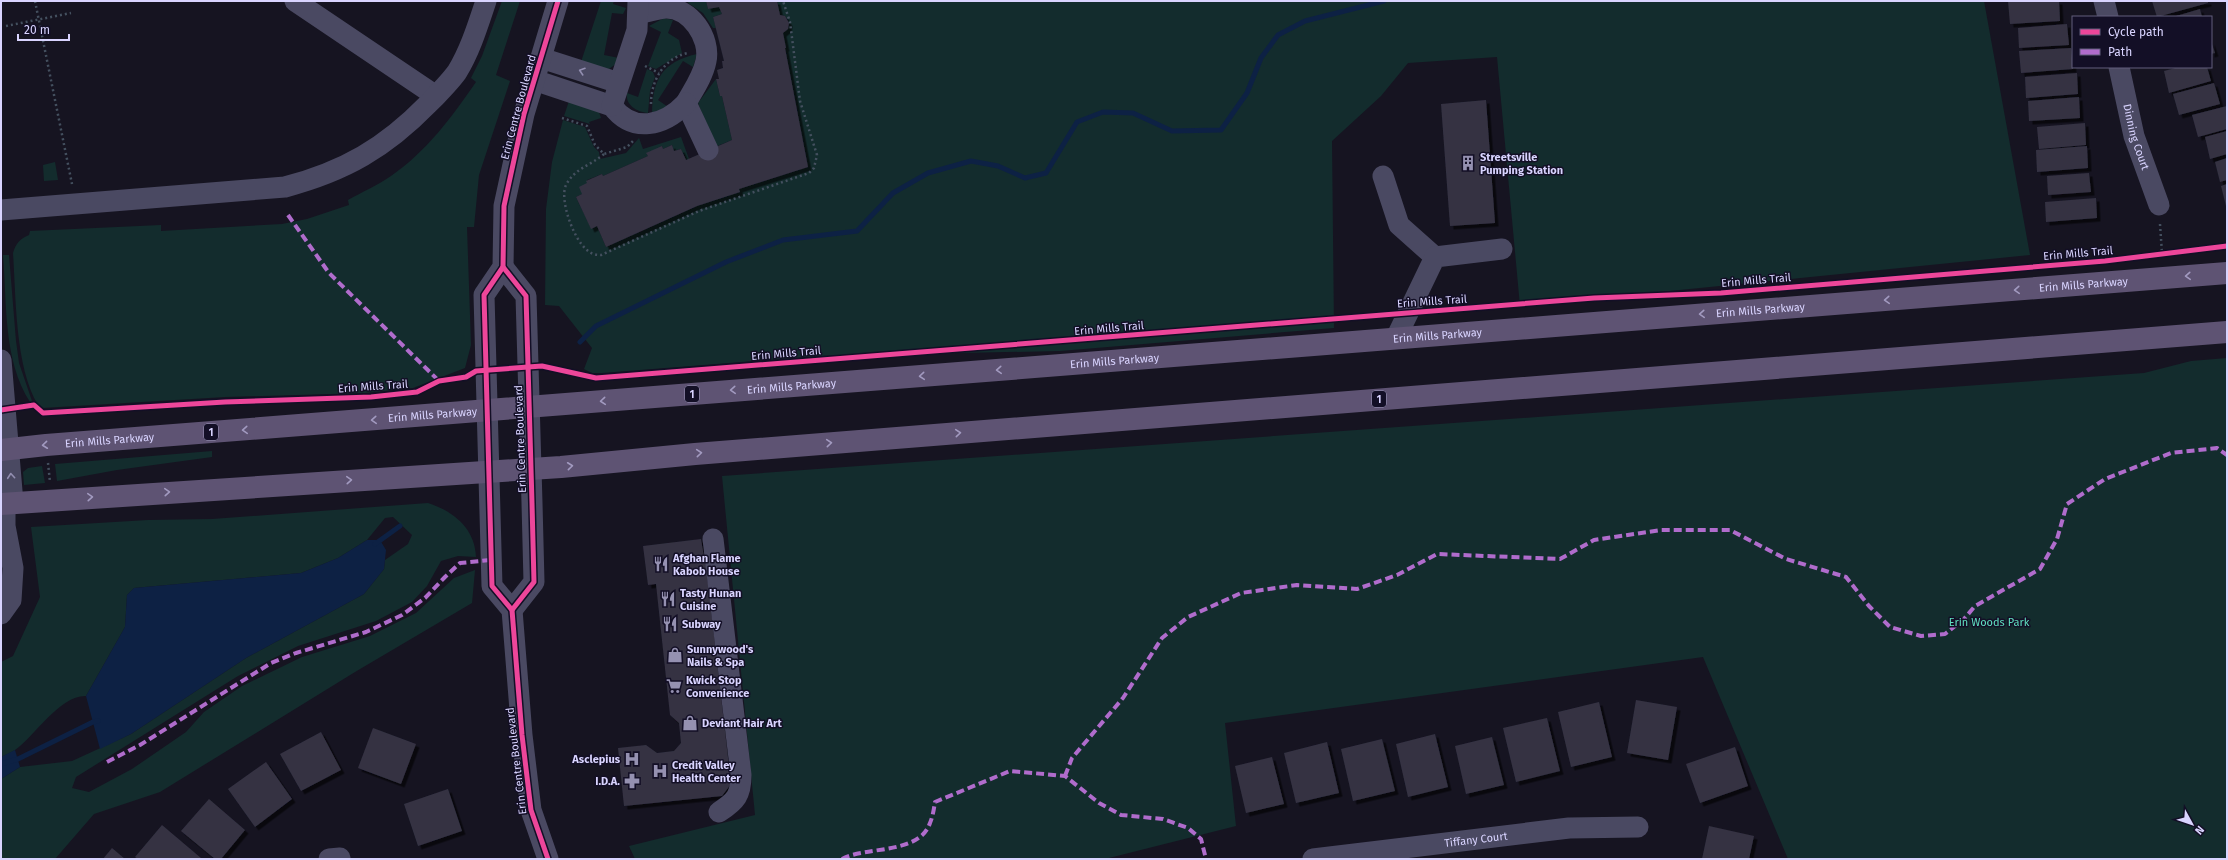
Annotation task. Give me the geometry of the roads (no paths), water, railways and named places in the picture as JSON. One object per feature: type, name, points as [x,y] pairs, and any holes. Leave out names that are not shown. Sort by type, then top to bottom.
[{"type":"main road","name":"Erin Mills Parkway","points":[[5,450],[529,407],[2227,273]]},
{"type":"main road","name":"1","points":[[6,503],[531,469],[695,454],[2227,332]]},
{"type":"street","points":[[295,1],[436,96]]},
{"type":"street","points":[[1,210],[285,187],[328,175],[371,153],[414,119],[436,96],[456,72],[467,52],[486,1]]},
{"type":"street","name":"Erin Centre Boulevard","points":[[548,859],[531,810],[522,735],[512,610],[534,582],[526,296],[503,267],[504,206],[524,114],[558,1]]},
{"type":"street","points":[[2104,1],[2108,16]]},
{"type":"street","points":[[534,80],[612,106],[620,116],[633,123],[644,124],[660,121],[671,116],[686,103],[703,71],[706,59],[706,48],[704,39],[692,20],[679,11],[666,8],[638,8],[637,30],[612,106]]},
{"type":"street","points":[[541,58],[619,83]]},
{"type":"street","name":"Dinning Court","points":[[2119,68],[2134,136],[2159,205]]},
{"type":"street","points":[[686,103],[708,150]]},
{"type":"street","points":[[1383,176],[1399,225],[1435,257],[1502,249]]},
{"type":"street","points":[[1396,338],[1435,257]]},
{"type":"street","points":[[503,267],[484,295],[487,411],[492,586],[512,610]]},
{"type":"street","points":[[1,360],[6,503],[4,526],[13,568],[11,600],[1,614]]},
{"type":"street","points":[[713,539],[742,775],[741,790],[731,804],[719,812]]},
{"type":"street","name":"Tiffany Court","points":[[1314,859],[1569,828],[1638,827]]},
{"type":"water","points":[[367,540],[380,540],[386,550],[384,569],[364,594],[246,658],[131,734],[100,749],[86,696],[125,627],[127,595],[134,588],[301,573],[338,558]]},
{"type":"water","points":[[15,750],[20,767],[1,779],[1,757]]},
{"type":"waterway","points":[[580,342],[596,326],[726,262],[783,240],[857,231],[893,193],[928,173],[971,161],[998,166],[1025,178],[1046,173],[1077,122],[1103,112],[1133,113],[1172,131],[1221,130],[1247,93],[1261,58],[1278,35],[1305,21],[1384,1]]},
{"type":"waterway","points":[[375,544],[400,526]]},
{"type":"waterway","points":[[1,764],[18,759],[93,722],[98,721]]},
{"type":"place","name":"Streetsville Pumping Station","points":[[1468,163]]},
{"type":"place","name":"Afghan Flame Kabob House","points":[[661,564]]},
{"type":"place","name":"Tasty Hunan Cuisine","points":[[668,599]]},
{"type":"place","name":"Subway","points":[[670,624]]},
{"type":"place","name":"Sunnywood's Nails & Spa","points":[[675,655]]},
{"type":"place","name":"Kwick Stop Convenience","points":[[674,686]]},
{"type":"place","name":"Deviant Hair Art","points":[[690,723]]},
{"type":"place","name":"Asclepius","points":[[632,759]]},
{"type":"place","name":"Credit Valley Health Center","points":[[660,771]]},
{"type":"place","name":"I.D.A.","points":[[632,781]]},
{"type":"park label","name":"Erin Woods Park","points":[[1989,622]]}]
